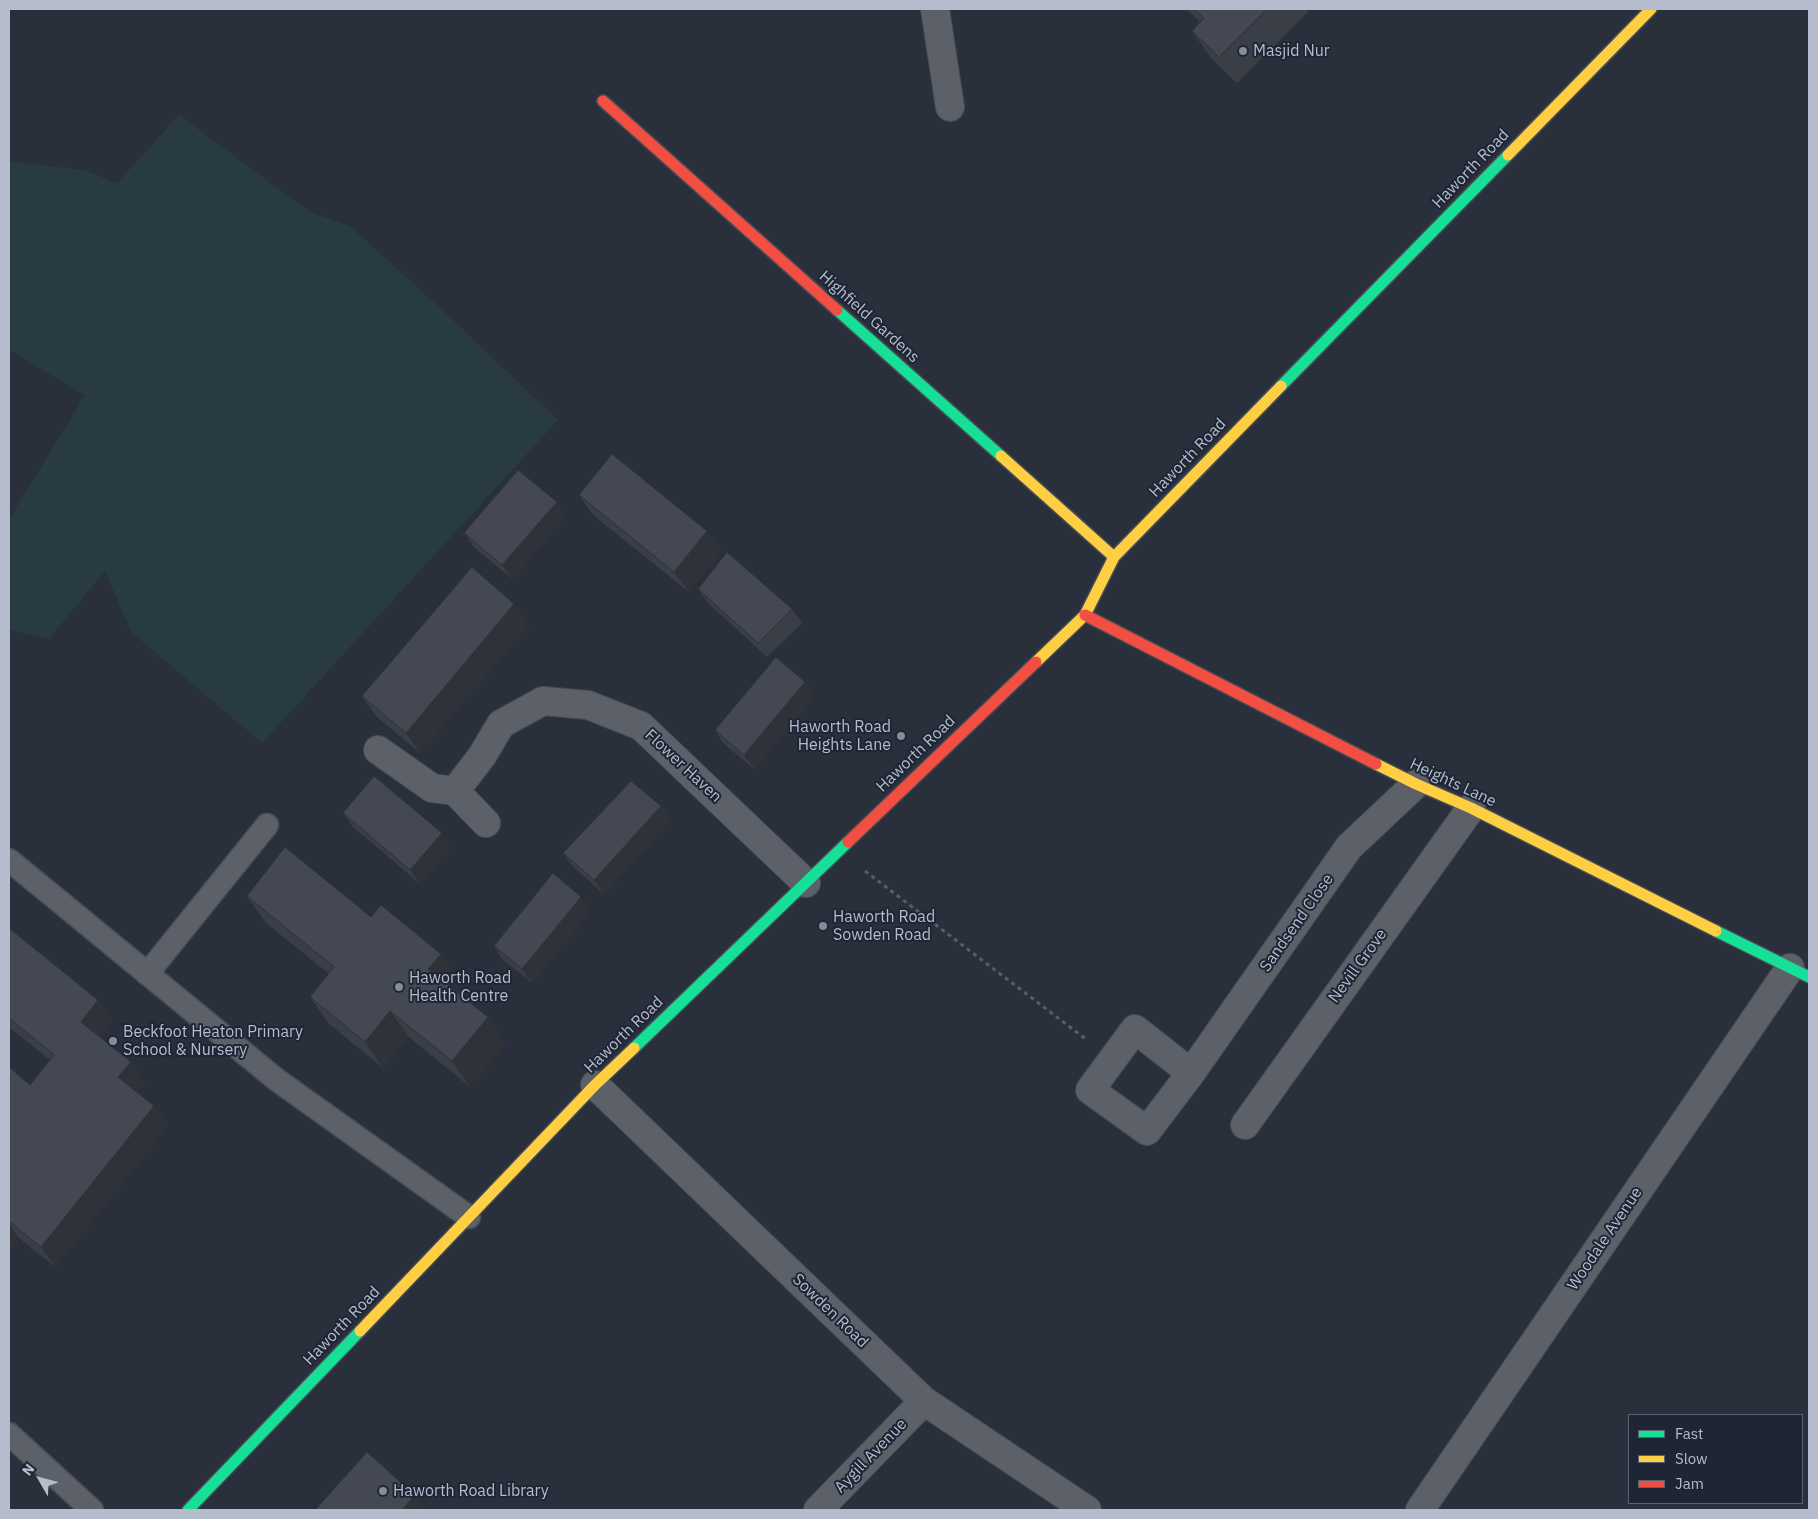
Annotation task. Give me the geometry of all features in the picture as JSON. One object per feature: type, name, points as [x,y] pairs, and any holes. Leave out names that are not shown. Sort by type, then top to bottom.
[{"type":"main road","name":"Haworth Road","points":[[188,1510],[595,1085],[1085,615],[1114,557],[1651,9]]},
{"type":"main road","name":"Highfield Gardens","points":[[603,101],[1114,557]]},
{"type":"main road","name":"Heights Lane","points":[[1085,615],[1416,784],[1471,808],[1799,973]]},
{"type":"street","points":[[935,9],[950,107]]},
{"type":"street","name":"Flower Haven","points":[[456,791],[482,756],[501,724],[542,702],[588,705],[641,726],[806,883]]},
{"type":"street","points":[[378,750],[432,788],[456,791],[486,822]]},
{"type":"street","name":"Sandsend Close","points":[[1191,1073],[1135,1030],[1090,1090],[1147,1132],[1191,1073],[1349,847],[1416,784]]},
{"type":"street","name":"Nevill Grove","points":[[1245,1125],[1471,808]]},
{"type":"street","name":"Woodale Avenue","points":[[1420,1510],[1799,973]]},
{"type":"street","name":"Sowden Road","points":[[595,1085],[924,1401],[1087,1510]]},
{"type":"street","name":"Aygill Avenue","points":[[818,1510],[924,1401]]},
{"type":"lane","points":[[147,974],[267,825]]},
{"type":"lane","points":[[9,860],[277,1080],[469,1217]]},
{"type":"lane","points":[[9,1434],[92,1510]]},
{"type":"path","points":[[839,851],[1113,1059]]},
{"type":"shaded area","points":[[179,115],[310,212],[350,226],[436,304],[558,420],[262,743],[131,632],[105,571],[49,639],[9,630],[10,518],[85,395],[9,350],[9,161],[83,170],[117,183]]},
{"type":"building","points":[[1194,9],[1267,9],[1219,57],[1192,31],[1204,18]]},
{"type":"building","points":[[612,454],[707,531],[674,572],[579,495]]},
{"type":"building","points":[[518,470],[557,502],[502,565],[464,533]]},
{"type":"building","points":[[727,552],[792,609],[758,643],[698,589]]},
{"type":"building","points":[[472,567],[514,604],[406,733],[362,696]]},
{"type":"building","points":[[776,657],[805,682],[744,755],[715,730]]},
{"type":"building","points":[[374,776],[442,833],[410,870],[343,813]]},
{"type":"building","points":[[631,781],[661,806],[594,880],[563,853]]},
{"type":"building","name":"Haworth Road Health Centre","points":[[285,847],[371,917],[381,905],[441,954],[428,969],[488,1017],[452,1061],[390,1011],[365,1042],[310,997],[334,967],[247,896]]},
{"type":"building","points":[[553,873],[581,897],[522,969],[494,946]]},
{"type":"building","points":[[9,928],[98,1000],[81,1022],[131,1062],[118,1077],[154,1106],[41,1247],[9,1221],[9,1067],[30,1085],[54,1055],[9,1018]]},
{"type":"building","points":[[367,1452],[415,1495],[402,1510],[315,1510]]},
{"type":"traffic: fast","points":[[1281,386],[1508,155]]},
{"type":"traffic: fast","points":[[837,310],[1001,456]]},
{"type":"traffic: fast","points":[[634,1048],[848,842]]},
{"type":"traffic: fast","points":[[1716,931],[1809,977]]},
{"type":"traffic: fast","points":[[188,1510],[360,1331]]},
{"type":"traffic: slow","points":[[1508,155],[1651,9]]},
{"type":"traffic: slow","points":[[1036,662],[1085,615],[1114,557],[1281,386]]},
{"type":"traffic: slow","points":[[1001,456],[1114,557]]},
{"type":"traffic: slow","points":[[1376,764],[1471,808],[1716,931]]},
{"type":"traffic: slow","points":[[360,1331],[595,1085],[634,1048]]},
{"type":"traffic: jam","points":[[603,101],[837,310]]},
{"type":"traffic: jam","points":[[1085,615],[1376,764]]},
{"type":"traffic: jam","points":[[848,842],[1036,662]]},
{"type":"place","name":"Masjid Nur","points":[[1243,51]]},
{"type":"place","name":"Haworth Road Heights Lane","points":[[901,736]]},
{"type":"place","name":"Haworth Road Sowden Road","points":[[823,926]]},
{"type":"place","name":"Haworth Road Health Centre","points":[[399,987]]},
{"type":"place","name":"Beckfoot Heaton Primary School & Nursery","points":[[113,1041]]},
{"type":"place","name":"Haworth Road Library","points":[[383,1491]]}]
